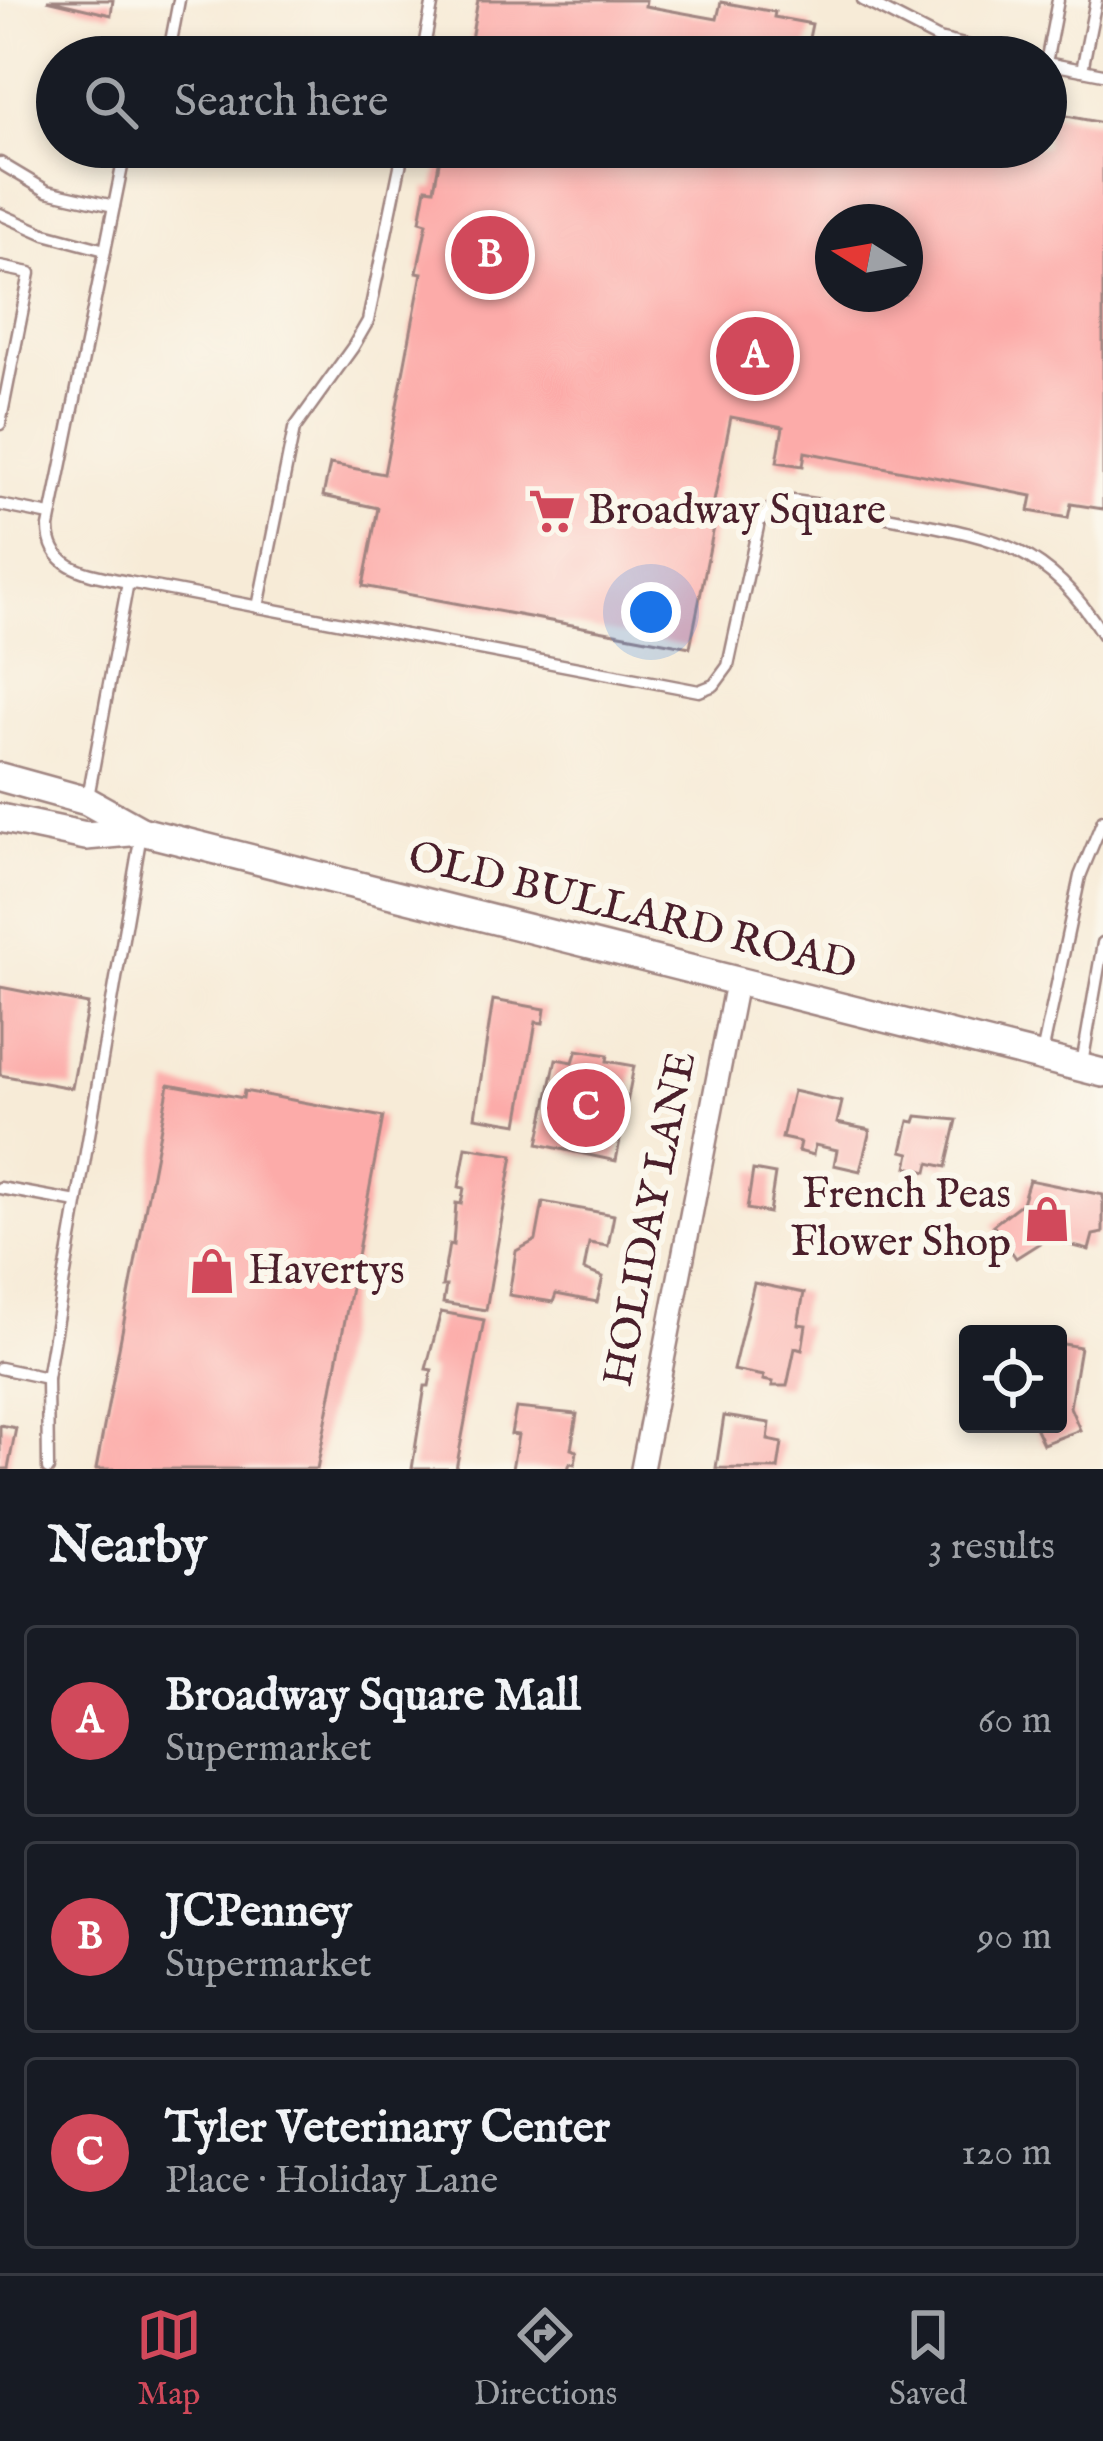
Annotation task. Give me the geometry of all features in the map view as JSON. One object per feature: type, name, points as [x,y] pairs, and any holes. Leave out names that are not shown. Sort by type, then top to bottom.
[{"type":"street","name":"OLD BULLARD ROAD","points":[[0,777],[87,801],[141,831],[1092,1070]]},
{"type":"street","name":"OLD BULLARD ROAD","points":[[0,818],[86,836],[141,831]]},
{"type":"street","name":"HOLIDAY LANE","points":[[642,1469],[736,983]]},
{"type":"lane","points":[[172,36],[179,0]]},
{"type":"lane","points":[[426,36],[433,0]]},
{"type":"lane","points":[[863,0],[933,36]]},
{"type":"lane","points":[[1051,36],[1058,0]]},
{"type":"lane","points":[[1082,70],[1096,0]]},
{"type":"lane","points":[[1067,67],[1103,74]]},
{"type":"lane","points":[[0,164],[47,191],[114,206]]},
{"type":"lane","points":[[122,168],[50,515],[50,542],[59,560],[75,570],[698,691],[714,685],[728,666],[759,522],[770,509],[793,501],[956,530],[1010,545],[1059,578],[1103,634]]},
{"type":"lane","points":[[258,607],[294,429],[368,321],[400,168]]},
{"type":"lane","points":[[0,214],[45,234],[106,250]]},
{"type":"lane","points":[[0,267],[30,273],[0,424]]},
{"type":"lane","points":[[0,505],[50,515]]},
{"type":"lane","points":[[87,801],[128,582]]},
{"type":"lane","points":[[1041,1058],[1080,876],[1096,848],[1103,820]]},
{"type":"lane","points":[[48,1469],[47,1378],[141,831]]},
{"type":"lane","points":[[1092,1070],[1103,943]]},
{"type":"lane","points":[[0,1188],[77,1202]]},
{"type":"lane","points":[[0,1368],[47,1378]]},
{"type":"building","points":[[47,0],[113,0],[111,15]]},
{"type":"building","points":[[478,0],[646,0],[645,6],[717,19],[721,2],[812,24],[809,36],[472,36]]},
{"type":"building","points":[[1067,116],[1103,123],[1103,509],[1071,504],[1068,518],[1029,511],[1032,496],[805,452],[803,466],[777,462],[783,427],[731,417],[690,647],[363,586],[378,508],[323,496],[330,464],[384,474],[422,273],[417,272],[427,223],[420,221],[426,188],[434,189],[438,168],[1067,168]]},
{"type":"building","points":[[0,987],[88,1004],[72,1088],[0,1075]]},
{"type":"building","points":[[493,1000],[545,1009],[543,1023],[536,1022],[518,1124],[475,1117]]},
{"type":"building","points":[[577,1050],[634,1066],[616,1161],[538,1144],[556,1059],[573,1062]]},
{"type":"building","points":[[169,1084],[243,1098],[244,1091],[383,1117],[317,1469],[96,1469]]},
{"type":"building","points":[[793,1091],[842,1102],[837,1123],[870,1130],[860,1171],[834,1165],[837,1150],[815,1145],[813,1155],[798,1151],[800,1142],[782,1138]]},
{"type":"building","points":[[917,1116],[957,1120],[946,1167],[929,1163],[927,1172],[907,1167],[910,1153],[902,1151],[909,1121],[915,1122]]},
{"type":"building","points":[[466,1147],[513,1155],[486,1310],[443,1303],[456,1203],[461,1204],[464,1188],[459,1187]]},
{"type":"building","points":[[753,1170],[775,1174],[769,1213],[747,1209]]},
{"type":"building","points":[[1029,1180],[1103,1195],[1103,1233],[1093,1235],[1089,1250],[1046,1239],[1016,1258],[993,1225],[1022,1203]]},
{"type":"building","points":[[543,1202],[614,1215],[608,1246],[589,1243],[584,1270],[603,1277],[597,1302],[556,1294],[553,1302],[509,1295],[516,1251],[536,1240]]},
{"type":"building","points":[[754,1283],[804,1293],[798,1324],[806,1325],[802,1350],[795,1348],[787,1386],[772,1386],[764,1376],[733,1370]]},
{"type":"building","points":[[441,1312],[484,1320],[456,1469],[412,1469],[425,1386],[429,1386],[432,1370],[426,1369]]},
{"type":"building","points":[[1067,1345],[1080,1347],[1070,1407],[1080,1430],[1043,1444],[1038,1433],[1067,1433]]},
{"type":"building","points":[[516,1408],[577,1414],[571,1449],[577,1451],[575,1464],[570,1463],[568,1469],[512,1469],[518,1435],[511,1434]]},
{"type":"building","points":[[724,1416],[770,1423],[768,1440],[782,1443],[778,1469],[716,1468]]},
{"type":"building","points":[[0,1425],[16,1428],[8,1469],[0,1469]]},
{"type":"place","name":"JCPenney","points":[[490,255]]},
{"type":"place","name":"Broadway Square Mall","points":[[755,356]]},
{"type":"place","name":"Broadway Square","points":[[552,511]]},
{"type":"place","name":"Tyler Veterinary Center","points":[[586,1108]]},
{"type":"place","name":"French Peas Flower Shop","points":[[1047,1219]]},
{"type":"place","name":"Havertys","points":[[212,1271]]}]
